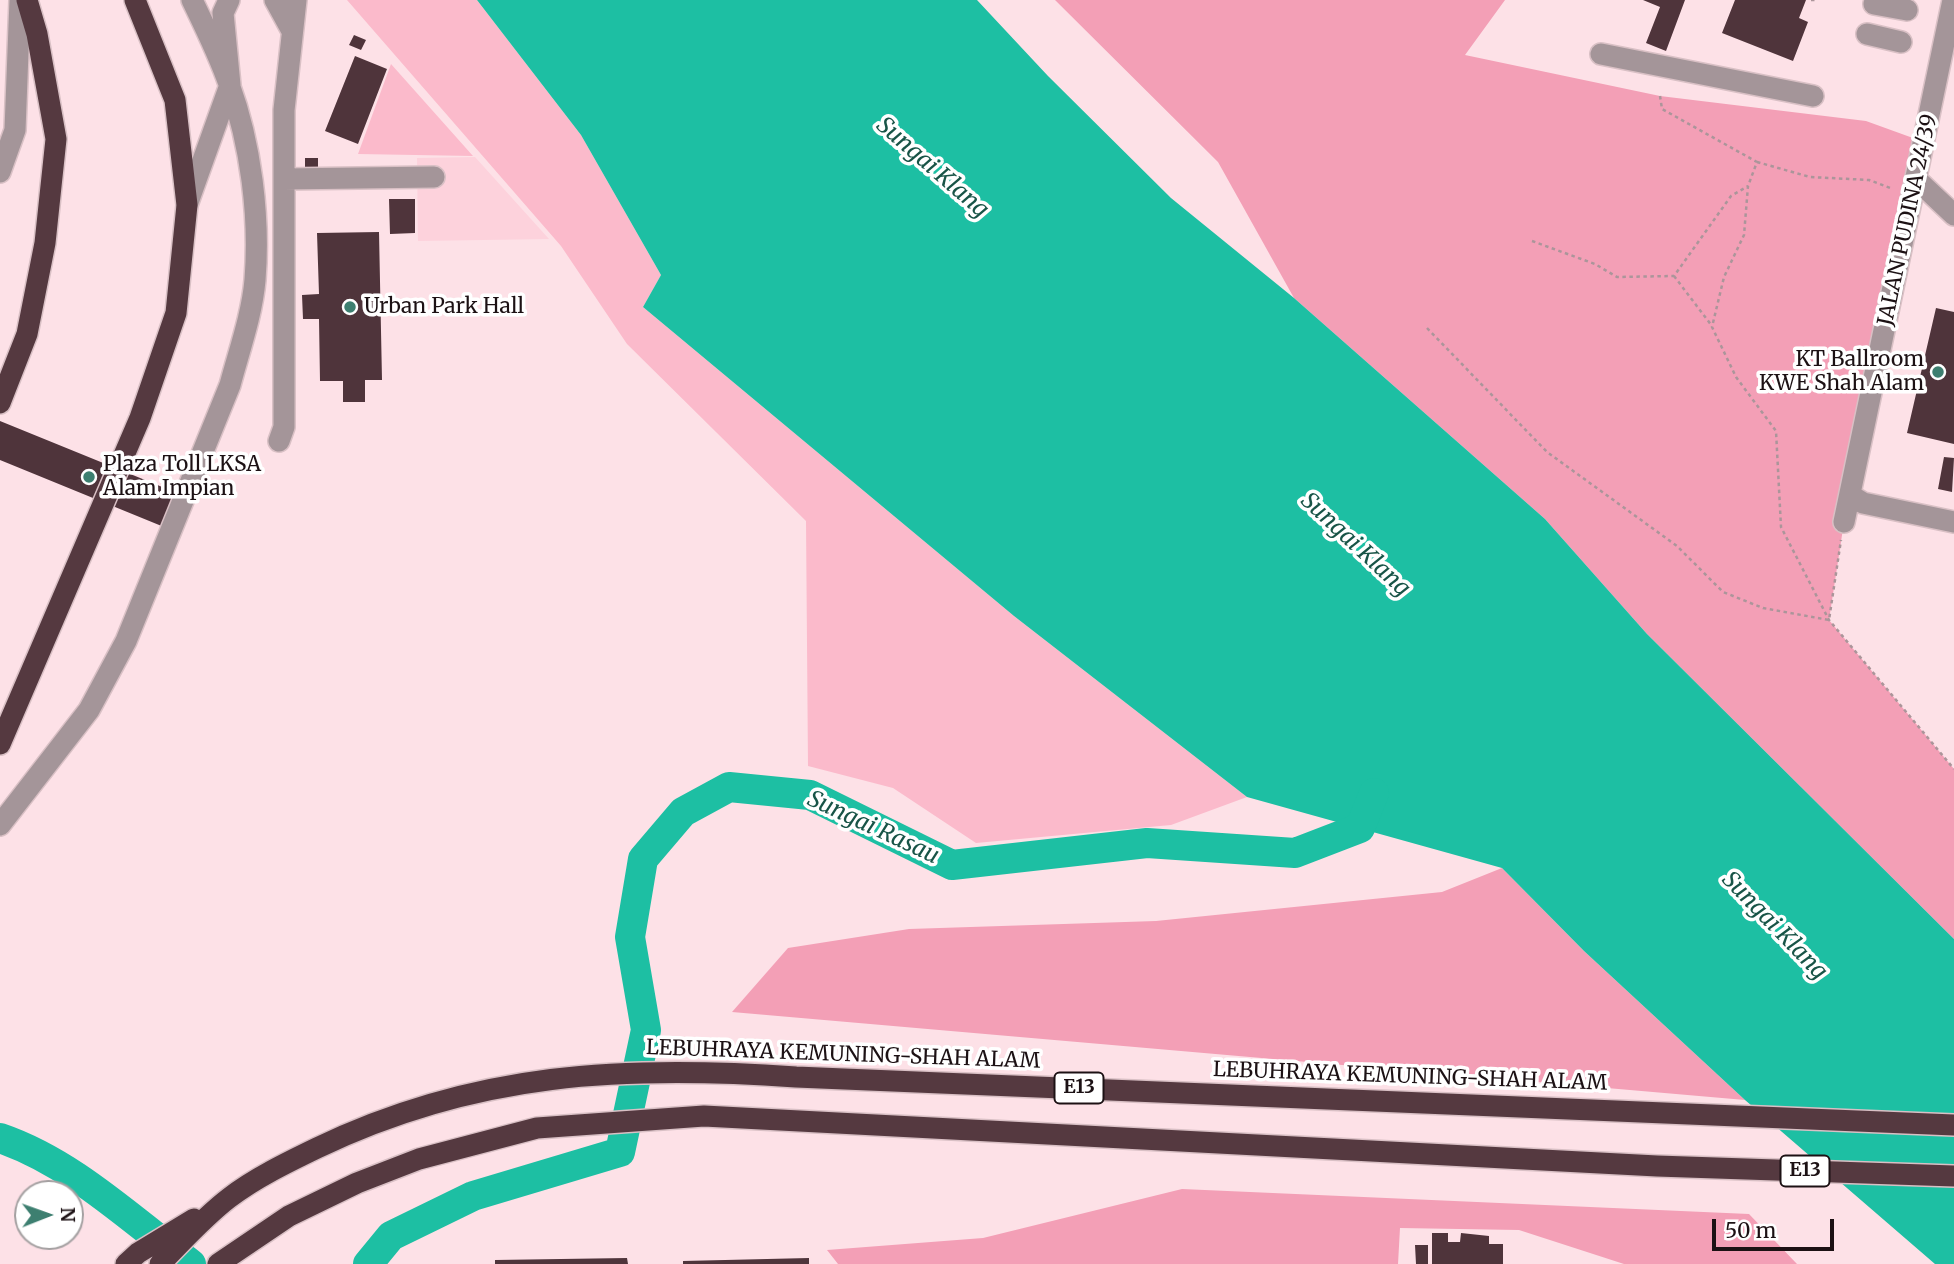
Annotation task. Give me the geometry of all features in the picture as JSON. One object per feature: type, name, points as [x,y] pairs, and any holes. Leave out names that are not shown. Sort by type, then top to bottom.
[{"type":"highway","points":[[0,403],[27,334],[46,243],[56,139],[37,34],[27,0]]},
{"type":"highway","points":[[0,744],[140,418],[176,313],[187,205],[175,100],[135,0]]},
{"type":"highway","name":"LEBUHRAYA KEMUNING-SHAH ALAM","points":[[160,1264],[229,1198],[290,1161],[359,1128],[409,1110],[516,1083],[573,1074],[705,1071],[1954,1125]]},
{"type":"highway","name":"E13","points":[[218,1264],[289,1216],[358,1183],[419,1159],[537,1128],[704,1116],[1657,1166],[1954,1176]]},
{"type":"highway","points":[[126,1264],[138,1253],[229,1198]]},
{"type":"street","points":[[0,172],[15,130],[20,0]]},
{"type":"street","points":[[187,205],[230,85],[192,0]]},
{"type":"street","points":[[0,825],[89,710],[127,641],[230,385],[252,293],[255,268],[253,193],[246,146],[230,85],[223,13],[229,0]]},
{"type":"street","points":[[275,0],[292,31]]},
{"type":"street","points":[[279,441],[284,427],[284,110],[296,0]]},
{"type":"street","name":"JALAN PUDINA 24/39","points":[[1844,522],[1953,0]]},
{"type":"street","points":[[1874,4],[1907,10]]},
{"type":"street","points":[[1867,34],[1901,42]]},
{"type":"street","points":[[1601,54],[1813,96]]},
{"type":"street","points":[[284,179],[434,177]]},
{"type":"street","points":[[1915,188],[1954,215]]},
{"type":"street","points":[[1850,495],[1863,503],[1954,522]]},
{"type":"path","points":[[1811,0],[1818,0]]},
{"type":"path","points":[[1660,96],[1662,109],[1756,162],[1810,177],[1869,180],[1915,188]]},
{"type":"path","points":[[1712,327],[1724,277],[1744,235],[1748,186],[1756,162]]},
{"type":"path","points":[[1674,276],[1731,195],[1748,186]]},
{"type":"path","points":[[1532,241],[1595,264],[1617,276],[1674,276]]},
{"type":"path","points":[[1674,276],[1712,327],[1736,377],[1776,431],[1781,527],[1829,620],[1954,769]]},
{"type":"path","points":[[1427,327],[1547,452],[1676,546],[1723,592],[1763,608],[1829,620]]},
{"type":"path","points":[[1829,620],[1844,522]]},
{"type":"shaded area","points":[[347,0],[477,0],[581,135],[661,275],[643,307],[1014,616],[1247,797],[1171,825],[976,843],[893,788],[808,766],[806,521],[627,344],[561,246]]},
{"type":"shaded area","points":[[1055,0],[1505,0],[1465,55],[1660,96],[1866,121],[1924,142],[1844,522],[1829,620],[1954,769],[1954,939],[1647,634],[1545,519],[1294,298],[1218,162]]},
{"type":"shaded area","points":[[391,64],[473,156],[358,154]]},
{"type":"shaded area","points":[[475,157],[549,239],[418,241],[417,158]]},
{"type":"shaded area","points":[[1502,868],[1584,951],[1745,1100],[732,1012],[788,948],[909,929],[1156,921],[1442,892]]},
{"type":"shaded area","points":[[1182,1189],[1749,1214],[1797,1264],[1624,1264],[1519,1230],[1400,1228],[1398,1264],[838,1264],[827,1250],[983,1238]]},
{"type":"water","name":"Sungai Klang","points":[[477,0],[977,0],[1048,76],[1171,198],[1294,298],[1545,519],[1647,634],[1954,939],[1954,1264],[1935,1264],[1745,1100],[1584,951],[1502,868],[1247,797],[1014,616],[643,307],[661,275],[581,135]]},
{"type":"building","points":[[1643,0],[1685,0],[1666,51],[1646,43],[1660,7]]},
{"type":"building","points":[[1735,0],[1806,0],[1799,18],[1808,22],[1793,61],[1722,33]]},
{"type":"building","points":[[354,35],[366,40],[361,50],[349,45]]},
{"type":"building","points":[[355,56],[387,69],[358,144],[325,131]]},
{"type":"building","points":[[305,158],[318,158],[318,169],[305,170]]},
{"type":"building","points":[[389,199],[415,199],[415,233],[390,234]]},
{"type":"building","name":"Urban Park Hall","points":[[379,232],[382,380],[365,380],[365,402],[343,402],[343,381],[320,381],[319,319],[303,319],[302,295],[319,294],[317,233]]},
{"type":"building","name":"KT Ballroom KWE Shah Alam","points":[[1936,308],[1954,312],[1954,444],[1907,433]]},
{"type":"building","name":"Plaza Toll LKSA Alam Impian","points":[[0,421],[177,493],[164,527],[0,460]]},
{"type":"building","points":[[1944,457],[1954,458],[1952,492],[1938,489]]},
{"type":"building","points":[[1432,1233],[1448,1233],[1448,1242],[1460,1242],[1461,1233],[1489,1236],[1489,1244],[1503,1244],[1503,1264],[1432,1264]]},
{"type":"building","points":[[1415,1245],[1428,1245],[1428,1264],[1416,1264]]},
{"type":"building","points":[[627,1258],[628,1264],[495,1264],[495,1260]]},
{"type":"building","points":[[809,1258],[809,1264],[683,1264],[683,1261]]},
{"type":"waterway","name":"Sungai Rasau","points":[[368,1264],[391,1236],[473,1196],[620,1152],[646,1030],[630,937],[643,859],[683,812],[729,787],[810,795],[952,865],[1147,843],[1295,853],[1360,828],[1374,793]]},
{"type":"waterway","name":"Sungai Rasau","points":[[0,1138],[27,1149],[77,1177],[191,1264]]},
{"type":"place","name":"Urban Park Hall","points":[[350,307]]},
{"type":"place","name":"KT Ballroom KWE Shah Alam","points":[[1938,372]]},
{"type":"place","name":"Plaza Toll LKSA Alam Impian","points":[[89,477]]}]
